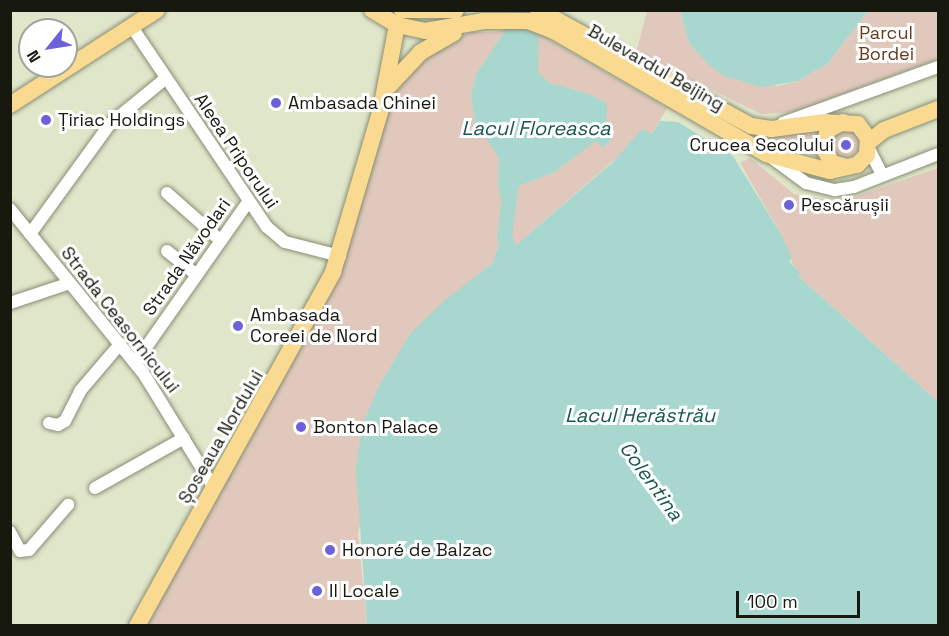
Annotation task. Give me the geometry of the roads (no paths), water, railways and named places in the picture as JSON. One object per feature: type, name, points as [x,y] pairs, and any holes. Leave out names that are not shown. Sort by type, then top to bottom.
[{"type":"main road","points":[[10,105],[157,10]]},
{"type":"main road","name":"Bulevardul Beijing","points":[[372,10],[401,15],[448,11]]},
{"type":"main road","name":"Bulevardul Beijing","points":[[538,10],[556,25],[766,154],[821,171],[853,166]]},
{"type":"main road","name":"Bulevardul Beijing","points":[[401,15],[432,32],[505,19],[556,25],[751,126],[771,129],[844,121],[867,140],[884,130],[939,109]]},
{"type":"main road","name":"Șoseaua Nordului","points":[[137,626],[312,314],[340,256],[385,92],[401,15]]},
{"type":"main road","name":"Șoseaua Nordului","points":[[385,92],[421,52],[475,23]]},
{"type":"main road","points":[[844,121],[828,130],[823,147],[832,163],[853,166],[867,140]]},
{"type":"street","name":"Aleea Priporului","points":[[132,27],[248,202],[279,238],[340,256]]},
{"type":"street","points":[[771,129],[939,67]]},
{"type":"street","points":[[30,234],[110,124],[166,78]]},
{"type":"street","points":[[867,140],[882,175]]},
{"type":"street","points":[[766,154],[798,179],[824,189],[845,189],[939,154]]},
{"type":"street","points":[[853,166],[882,175]]},
{"type":"street","points":[[167,193],[221,241]]},
{"type":"street","name":"Strada Năvodari","points":[[135,363],[248,202]]},
{"type":"street","name":"Strada Ceasornicului","points":[[10,209],[135,363],[214,488]]},
{"type":"street","points":[[167,250],[197,275]]},
{"type":"street","points":[[10,303],[70,283]]},
{"type":"street","points":[[49,423],[58,426],[65,422],[80,391],[120,344]]},
{"type":"street","points":[[95,488],[184,438]]},
{"type":"street","points":[[11,533],[20,551],[29,550],[68,505]]},
{"type":"water","points":[[680,10],[868,11],[828,63],[798,81],[762,87],[724,76],[709,65],[689,43]]},
{"type":"water","name":"Lacul Floreasca","points":[[512,11],[539,11],[538,72],[549,83],[590,94],[607,104],[606,132],[612,138],[603,148],[596,141],[553,173],[520,185],[507,199],[501,199],[498,187],[499,158],[475,122],[471,96],[476,74],[507,28]]},
{"type":"water","name":"Lacul Herăstrău","points":[[660,121],[678,122],[733,156],[782,236],[792,258],[789,261],[800,273],[798,276],[938,402],[938,625],[367,625],[356,470],[362,426],[378,388],[410,334],[445,300],[493,263],[501,237],[507,237],[509,245],[515,246],[613,162],[642,129],[652,134]]},
{"type":"waterway","points":[[511,180],[504,237],[511,255]]},
{"type":"place","name":"Ambasada Chinei","points":[[276,103]]},
{"type":"place","name":"Țiriac Holdings","points":[[46,120]]},
{"type":"place","name":"Crucea Secolului","points":[[846,145]]},
{"type":"place","name":"Pescărușii","points":[[789,205]]},
{"type":"place","name":"Ambasada Coreei de Nord","points":[[238,326]]},
{"type":"place","name":"Bonton Palace","points":[[301,427]]},
{"type":"place","name":"Honoré de Balzac","points":[[330,550]]},
{"type":"place","name":"Il Locale","points":[[317,591]]},
{"type":"park label","name":"Parcul Bordei","points":[[886,44]]},
{"type":"water label","name":"Colentina","points":[[651,481]]}]
